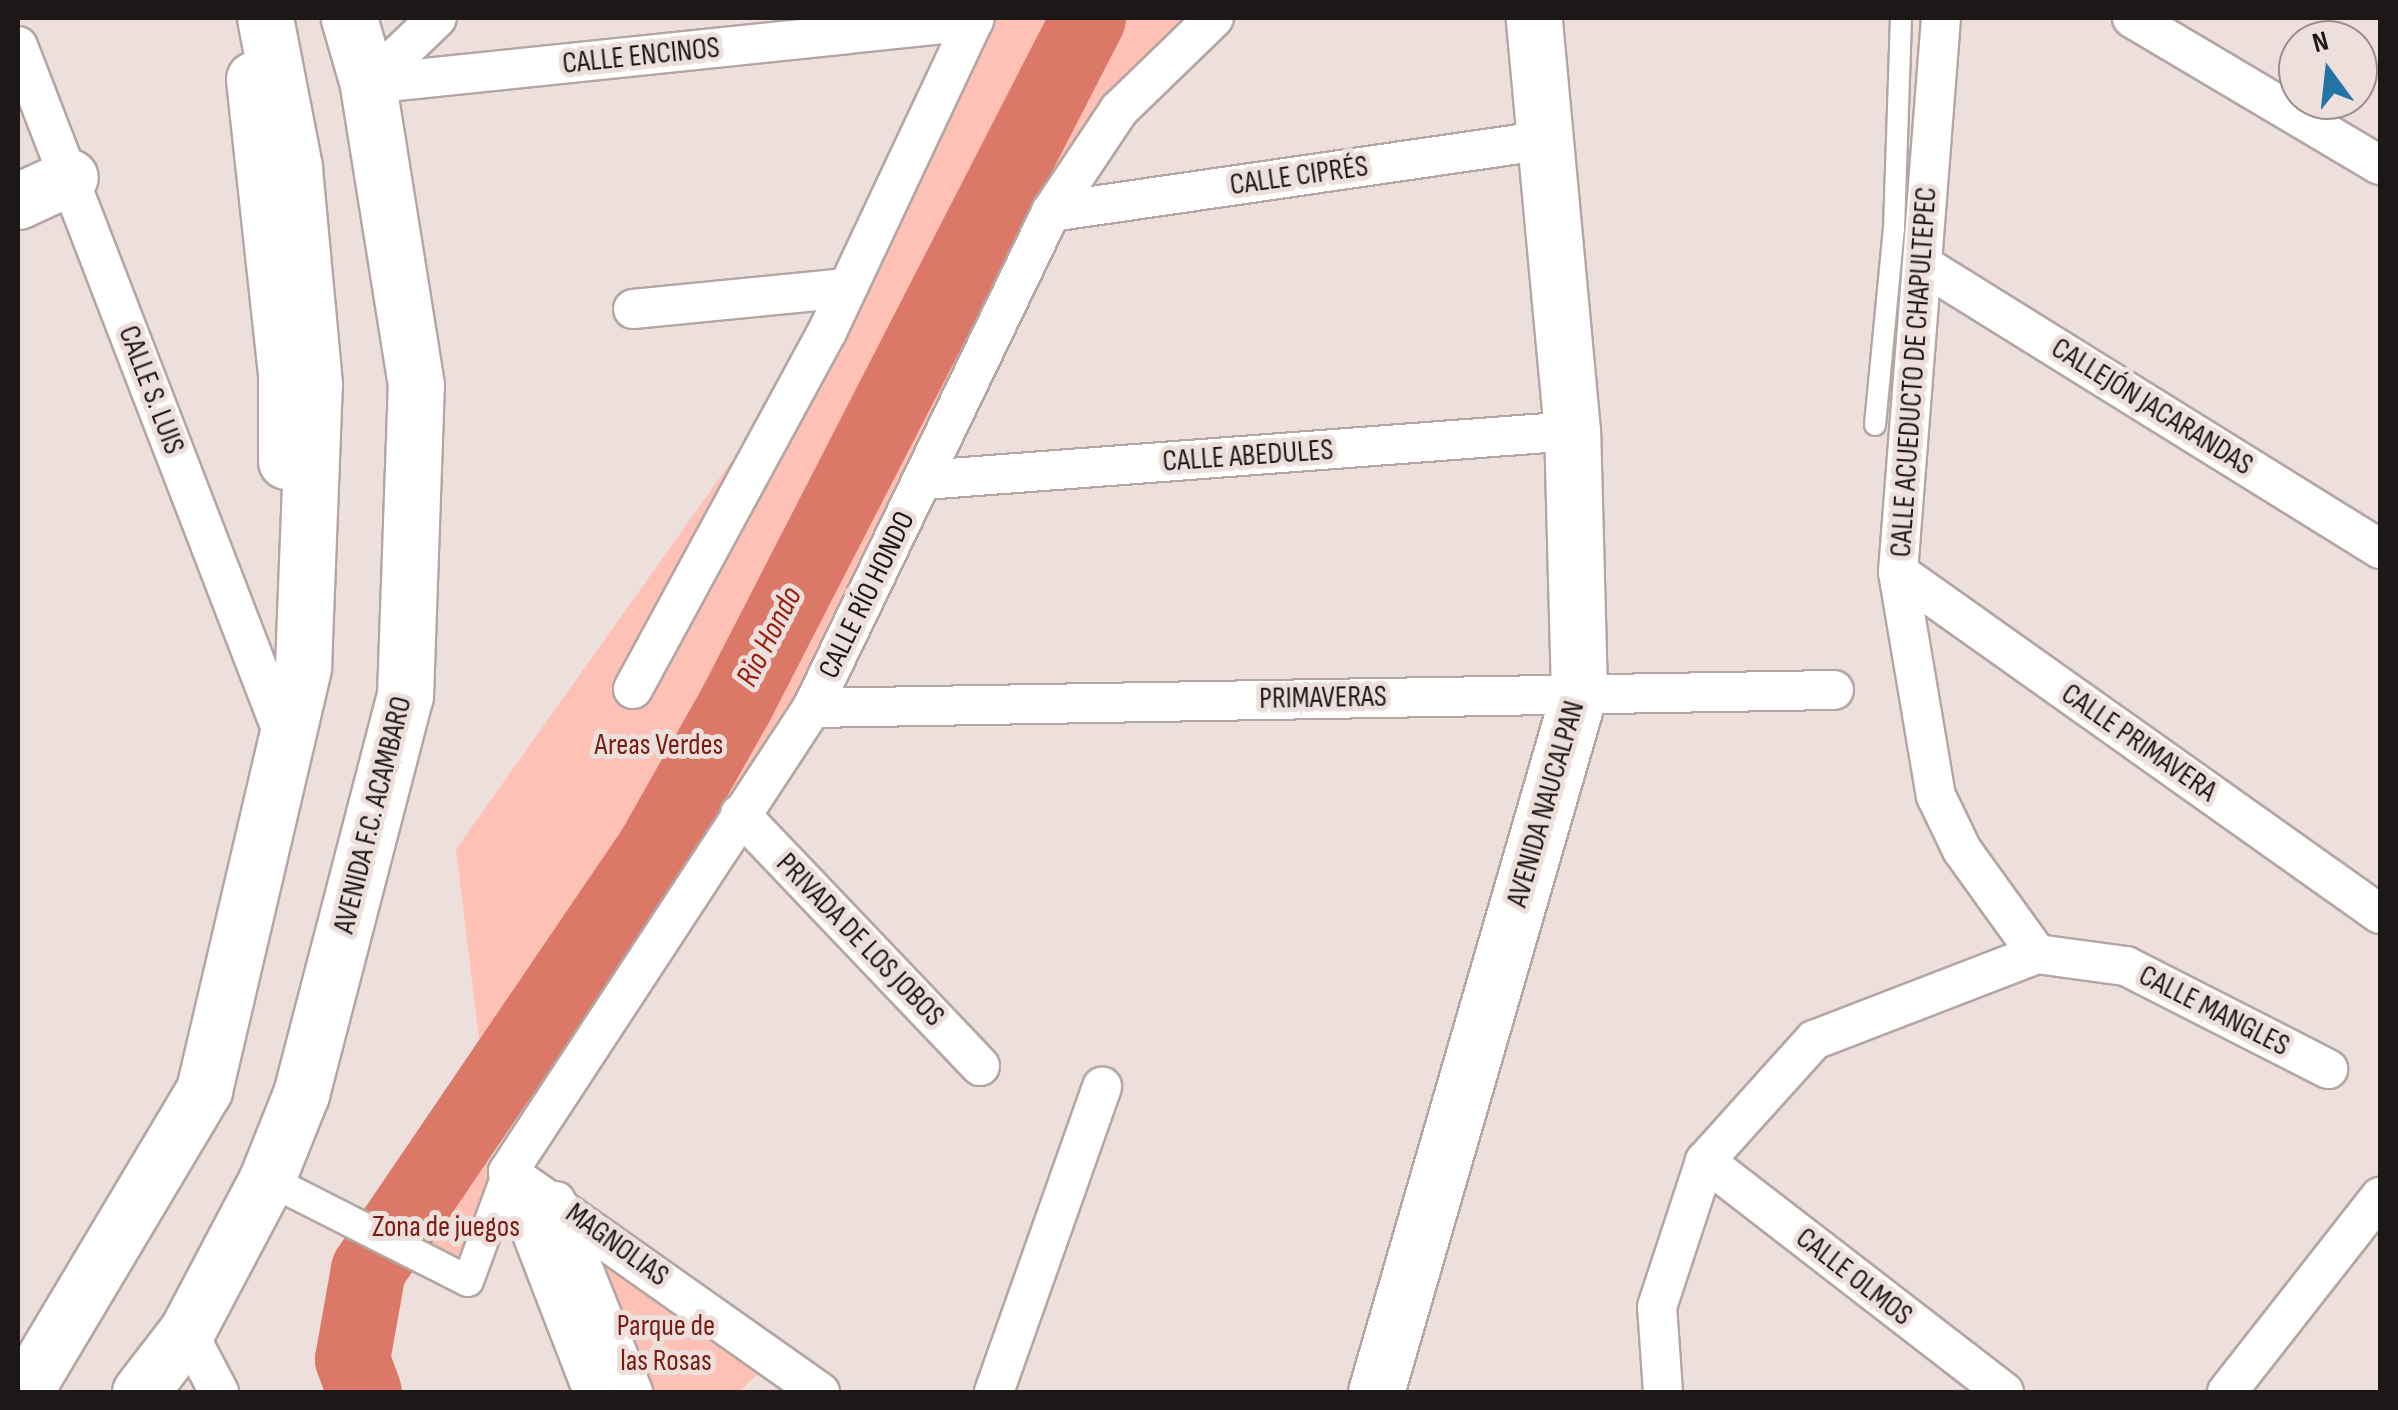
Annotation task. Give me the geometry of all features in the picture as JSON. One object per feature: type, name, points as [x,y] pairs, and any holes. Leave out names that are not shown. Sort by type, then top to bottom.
[{"type":"main road","points":[[240,18],[256,85],[286,376],[283,734]]},
{"type":"main road","points":[[24,1392],[204,1090],[261,865],[283,734],[303,667],[314,384],[294,168],[264,18]]},
{"type":"main road","name":"AVENIDA F.C. ACAMBARO","points":[[140,1392],[187,1330],[267,1179],[301,1094],[405,696],[416,385],[368,84],[349,18]]},
{"type":"main road","name":"AVENIDA NAUCALPAN","points":[[1376,1392],[1579,693],[1572,431],[1534,18]]},
{"type":"main road","points":[[18,159],[70,177]]},
{"type":"main road","points":[[18,202],[70,177]]},
{"type":"street","points":[[368,84],[436,18]]},
{"type":"street","name":"CALLE RÍO HONDO","points":[[508,1172],[812,708],[1051,212],[1119,110],[1214,18]]},
{"type":"street","name":"CALLE ACUEDUCTO DE CHAPULTEPEC","points":[[1941,18],[1898,572],[1936,796],[1962,850],[2036,954]]},
{"type":"street","points":[[2132,18],[2380,166]]},
{"type":"street","points":[[633,689],[846,288],[975,19]]},
{"type":"street","name":"CALLE ENCINOS","points":[[368,84],[975,19]]},
{"type":"street","name":"CALLE S. LUIS","points":[[18,46],[283,734]]},
{"type":"street","name":"CALLE CIPRÉS","points":[[1051,212],[1547,140]]},
{"type":"street","name":"CALLEJÓN JACARANDAS","points":[[1923,264],[2380,550]]},
{"type":"street","points":[[632,309],[846,288]]},
{"type":"street","name":"CALLE ABEDULES","points":[[924,480],[1572,431]]},
{"type":"street","name":"CALLE PRIMAVERA","points":[[1898,572],[2380,914]]},
{"type":"street","name":"PRIMAVERAS","points":[[812,708],[1834,690]]},
{"type":"street","name":"PRIVADA DE LOS JOBOS","points":[[740,814],[980,1066]]},
{"type":"street","points":[[1664,1392],[1658,1307],[1705,1161],[1814,1040],[2036,954]]},
{"type":"street","name":"CALLE MANGLES","points":[[2036,954],[2126,966],[2328,1069]]},
{"type":"street","points":[[994,1392],[1102,1087]]},
{"type":"street","name":"CALLE OLMOS","points":[[1705,1161],[2004,1392]]},
{"type":"street","points":[[267,1179],[468,1281],[508,1172]]},
{"type":"street","points":[[508,1172],[593,1392]]},
{"type":"street","name":"MAGNOLIAS","points":[[508,1172],[556,1201],[820,1392]]},
{"type":"street","points":[[2227,1392],[2380,1198]]},
{"type":"street","points":[[556,1201],[634,1392]]},
{"type":"street","points":[[187,1330],[219,1392]]},
{"type":"lane","points":[[1874,424],[1894,229],[1902,18]]},
{"type":"green space","name":"Areas Verdes","points":[[977,18],[1214,18],[1119,110],[740,814],[513,1051],[486,1096],[456,849],[851,293]]},
{"type":"green space","points":[[454,1145],[508,1172],[773,1359],[739,1392],[593,1392],[508,1174],[468,1281],[391,1242]]},
{"type":"waterway","name":"Rio Hondo","points":[[364,1392],[352,1359],[368,1269],[654,848],[736,703],[1088,18]]},
{"type":"park label","name":"Zona de juegos","points":[[446,1227]]},
{"type":"park label","name":"Parque de las Rosas","points":[[666,1343]]}]
